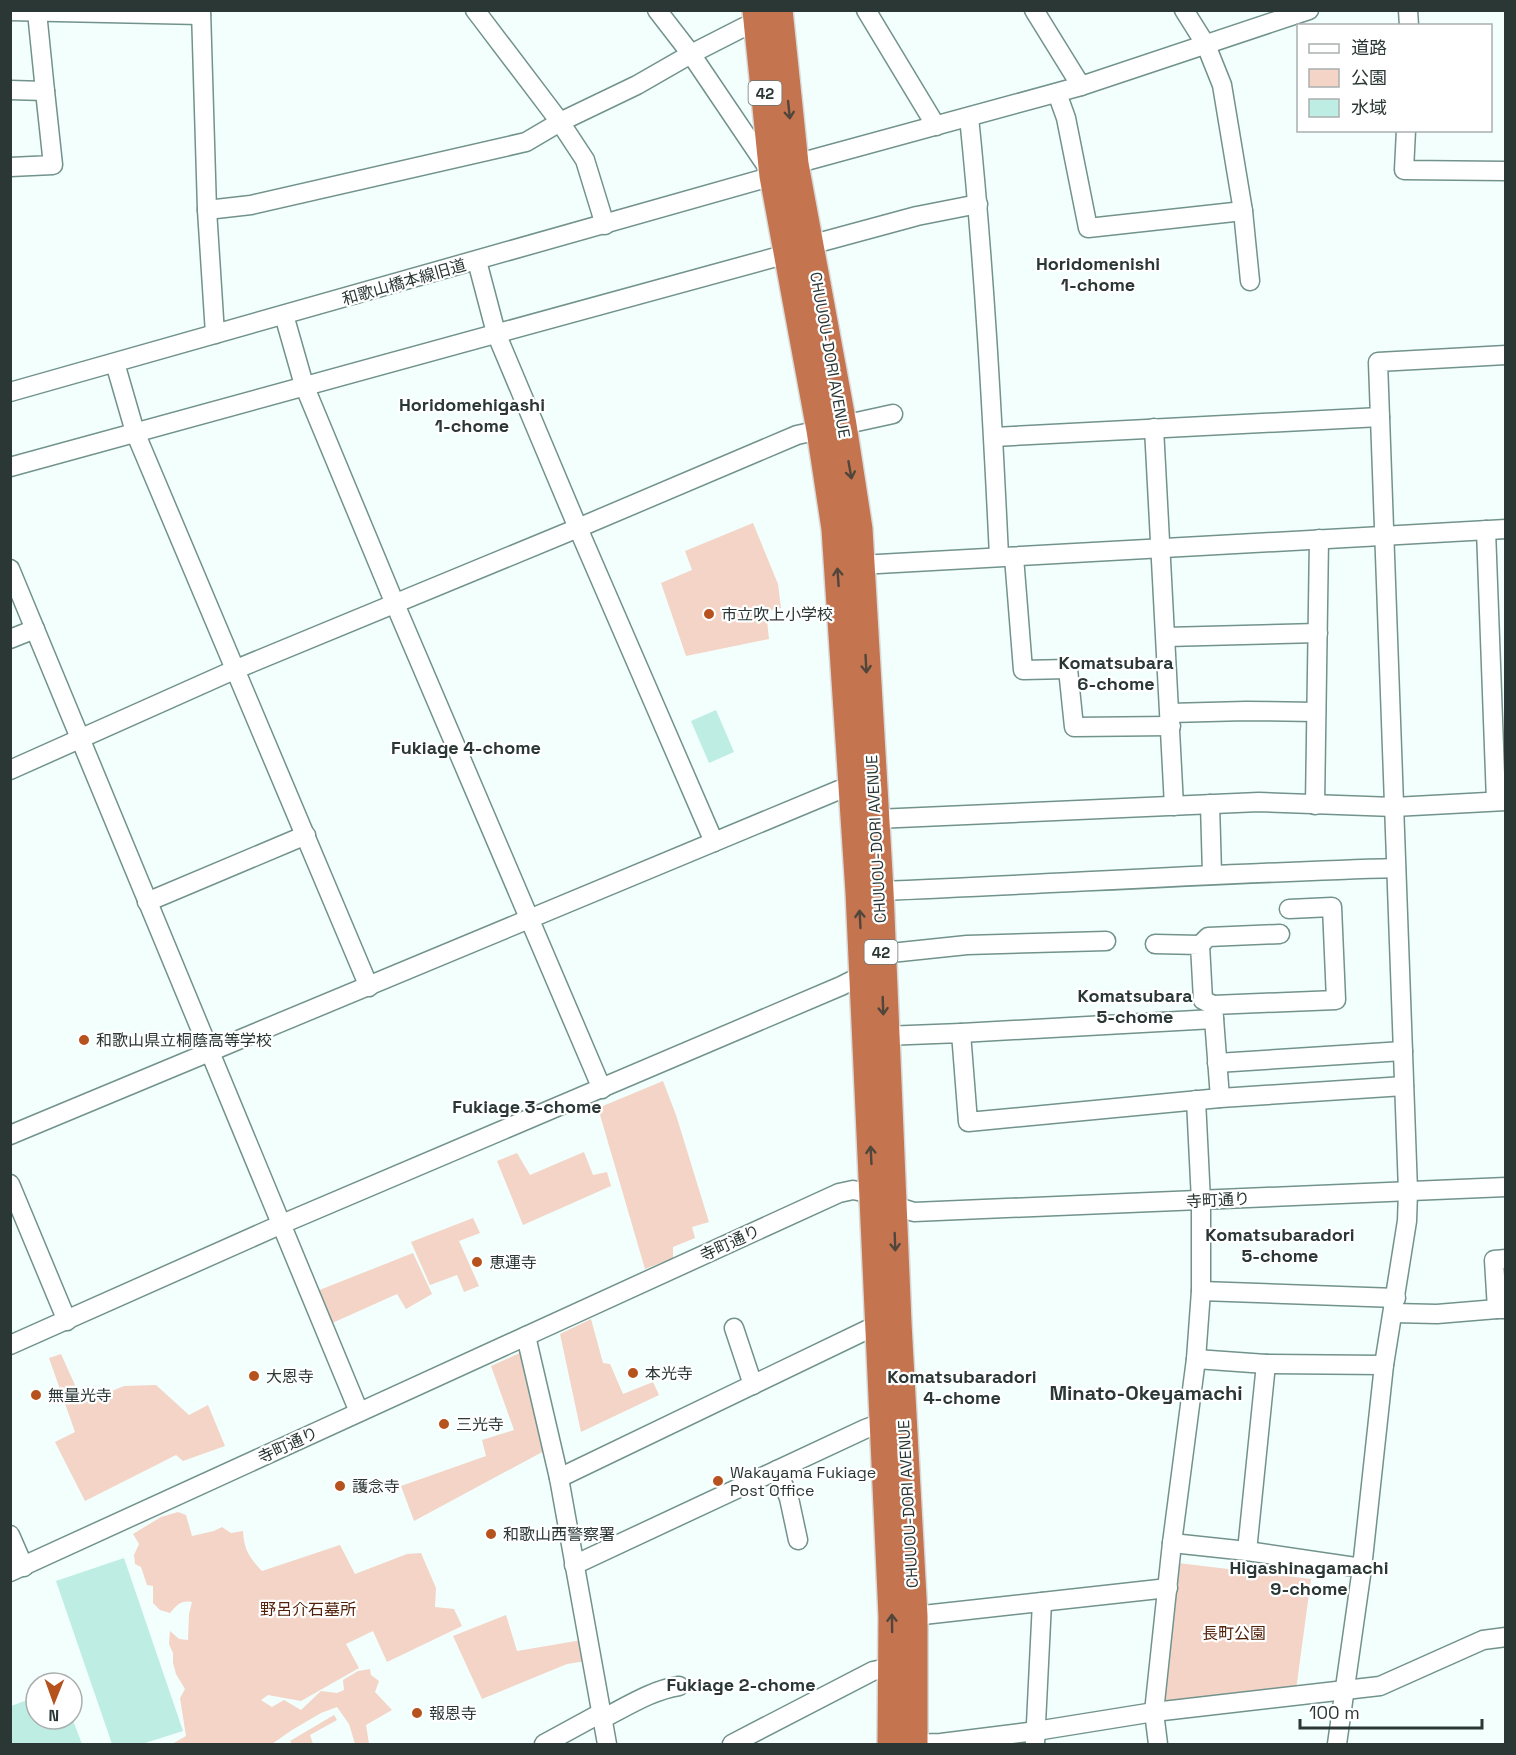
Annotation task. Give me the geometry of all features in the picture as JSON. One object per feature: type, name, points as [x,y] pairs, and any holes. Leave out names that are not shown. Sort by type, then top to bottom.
[{"type":"highway","name":"CHUUOU-DORI AVENUE","points":[[779,10],[784,170]]},
{"type":"highway","name":"CHUUOU-DORI AVENUE","points":[[757,20],[831,427],[835,529],[863,975],[883,1203],[894,1426],[914,1616],[914,1744]]},
{"type":"highway","name":"CHUUOU-DORI AVENUE","points":[[831,427],[854,490],[859,529],[880,891],[884,1036],[883,1203]]},
{"type":"highway","name":"CHUUOU-DORI AVENUE","points":[[891,1744],[894,1426]]},
{"type":"street","points":[[476,10],[560,122],[585,160],[605,225]]},
{"type":"street","points":[[657,10],[784,170]]},
{"type":"street","points":[[866,10],[936,126]]},
{"type":"street","points":[[1034,10],[1082,86]]},
{"type":"street","points":[[1184,10],[1206,45],[1222,85],[1244,211],[1250,281]]},
{"type":"street","name":"和歌山橋本線旧道","points":[[10,392],[605,225],[784,170],[1082,86],[1309,10]]},
{"type":"street","points":[[10,11],[201,13],[207,210],[215,334]]},
{"type":"street","points":[[10,166],[53,165],[37,12]]},
{"type":"street","points":[[207,210],[251,204],[526,142],[560,122],[637,85],[757,20]]},
{"type":"street","points":[[10,90],[45,91]]},
{"type":"street","points":[[1058,93],[1066,118],[1088,228],[1244,211]]},
{"type":"street","points":[[969,117],[978,204],[994,437],[1007,557],[1023,670],[1068,669],[1074,727],[1246,711],[1316,712]]},
{"type":"street","points":[[1406,132],[1404,170],[1506,171]]},
{"type":"street","points":[[10,467],[917,216],[978,204]]},
{"type":"street","points":[[477,261],[496,333],[714,842]]},
{"type":"street","points":[[284,315],[304,385],[602,1089]]},
{"type":"street","points":[[1337,1744],[1362,1568],[1384,1365],[1407,1221],[1408,1191],[1378,362],[1506,355]]},
{"type":"street","points":[[116,363],[135,432],[369,987]]},
{"type":"street","points":[[10,770],[234,670],[797,435],[892,414]]},
{"type":"street","points":[[994,437],[1380,417]]},
{"type":"street","points":[[1154,428],[1174,806]]},
{"type":"street","points":[[860,565],[1506,529]]},
{"type":"street","points":[[10,1135],[840,790],[851,790],[876,819],[1259,802],[1394,807],[1501,801],[1486,530]]},
{"type":"street","points":[[1315,805],[1319,539]]},
{"type":"street","points":[[12,574],[360,1412]]},
{"type":"street","points":[[10,639],[35,629]]},
{"type":"street","points":[[1166,637],[1318,633]]},
{"type":"street","points":[[1210,804],[1212,874]]},
{"type":"street","points":[[147,902],[306,835]]},
{"type":"street","points":[[880,891],[1212,874],[1396,868]]},
{"type":"street","points":[[884,1036],[961,1033],[1336,1000],[1332,907],[1289,909]]},
{"type":"street","points":[[1155,944],[1200,945],[1208,937],[1280,934]]},
{"type":"street","points":[[10,1345],[282,1224],[602,1089],[863,975],[881,954],[966,945],[1106,941]]},
{"type":"street","points":[[1200,945],[1203,1000],[1214,1012],[1220,1098]]},
{"type":"street","points":[[961,1033],[968,1122],[1220,1098],[1404,1086]]},
{"type":"street","points":[[1217,1063],[1403,1051]]},
{"type":"street","points":[[1158,1744],[1154,1712],[1172,1543],[1196,1359],[1201,1291],[1201,1201],[1196,1100]]},
{"type":"street","points":[[10,1184],[16,1212],[67,1321]]},
{"type":"street","name":"寺町通り","points":[[17,1569],[840,1193],[853,1190],[862,1192],[883,1203],[914,1212],[1506,1187]]},
{"type":"street","points":[[1201,1291],[1395,1306],[1437,1314],[1501,1309],[1494,1260],[1506,1259]]},
{"type":"street","points":[[559,1478],[889,1323]]},
{"type":"street","points":[[734,1328],[753,1385]]},
{"type":"street","points":[[526,1336],[559,1478],[607,1744]]},
{"type":"street","points":[[1196,1359],[1266,1364],[1384,1365]]},
{"type":"street","points":[[1247,1551],[1266,1364]]},
{"type":"street","points":[[574,1565],[865,1429],[873,1426],[894,1426]]},
{"type":"street","points":[[777,1470],[789,1498],[798,1540]]},
{"type":"street","points":[[10,1536],[17,1569]]},
{"type":"street","points":[[1172,1543],[1247,1551],[1362,1568]]},
{"type":"street","points":[[914,1616],[1168,1587]]},
{"type":"street","points":[[1035,1738],[1042,1602]]},
{"type":"street","points":[[891,1744],[1035,1738],[1154,1712],[1380,1686],[1483,1640],[1506,1637]]},
{"type":"street","points":[[732,1744],[873,1671],[892,1667]]},
{"type":"street","points":[[544,1744],[602,1716],[670,1687],[679,1686]]},
{"type":"green space","points":[[753,523],[778,584],[781,608],[766,611],[769,639],[686,656],[661,583],[692,570],[685,551]]},
{"type":"green space","points":[[663,1081],[676,1115],[709,1222],[692,1227],[695,1238],[673,1247],[673,1258],[645,1269],[598,1108]]},
{"type":"green space","points":[[584,1152],[593,1175],[607,1172],[611,1186],[523,1225],[497,1161],[517,1153],[530,1175]]},
{"type":"green space","points":[[473,1218],[480,1233],[459,1241],[479,1286],[464,1292],[457,1275],[430,1285],[411,1242]]},
{"type":"green space","points":[[413,1253],[432,1294],[406,1309],[397,1294],[330,1324],[317,1291]]},
{"type":"green space","points":[[591,1319],[603,1363],[610,1364],[623,1394],[653,1382],[659,1395],[581,1432],[560,1334]]},
{"type":"green space","points":[[522,1352],[546,1450],[414,1521],[401,1486],[486,1456],[482,1440],[514,1430],[491,1366]]},
{"type":"green space","points":[[61,1354],[83,1403],[124,1386],[156,1385],[189,1415],[208,1405],[225,1446],[183,1461],[176,1455],[85,1501],[55,1442],[75,1432],[49,1358]]},
{"type":"green space","name":"野呂介石墓所","points":[[178,1512],[186,1515],[192,1536],[222,1527],[231,1533],[243,1531],[248,1553],[262,1571],[340,1545],[355,1574],[407,1554],[421,1553],[436,1588],[435,1607],[454,1609],[462,1626],[387,1662],[373,1631],[346,1644],[359,1668],[301,1701],[268,1695],[261,1700],[272,1707],[284,1700],[301,1710],[321,1691],[337,1693],[344,1690],[343,1680],[358,1671],[370,1669],[371,1675],[379,1681],[375,1692],[392,1710],[366,1725],[369,1744],[355,1744],[349,1724],[337,1707],[321,1713],[272,1744],[172,1744],[186,1736],[180,1698],[185,1689],[176,1674],[173,1663],[173,1653],[169,1644],[170,1631],[179,1639],[188,1640],[192,1602],[180,1604],[170,1613],[160,1610],[153,1603],[153,1586],[147,1585],[141,1567],[135,1564],[134,1555],[139,1544],[133,1534],[161,1517]]},
{"type":"green space","name":"長町公園","points":[[1178,1563],[1311,1579],[1296,1690],[1163,1704]]},
{"type":"green space","points":[[506,1615],[517,1651],[582,1640],[586,1661],[567,1664],[482,1699],[453,1636]]},
{"type":"green space","points":[[334,1715],[337,1720],[310,1735],[313,1744],[292,1744],[290,1741]]},
{"type":"water","points":[[716,710],[734,752],[709,763],[691,721]]},
{"type":"water","points":[[124,1558],[183,1731],[142,1744],[112,1744],[56,1581]]},
{"type":"water","points":[[24,1701],[24,1731],[77,1731],[82,1744],[11,1744],[11,1706]]},
{"type":"place","name":"市立吹上小学校","points":[[709,614]]},
{"type":"place","name":"和歌山県立桐蔭高等学校","points":[[84,1040]]},
{"type":"place","name":"恵運寺","points":[[477,1262]]},
{"type":"place","name":"本光寺","points":[[633,1373]]},
{"type":"place","name":"大恩寺","points":[[254,1376]]},
{"type":"place","name":"無量光寺","points":[[36,1395]]},
{"type":"place","name":"三光寺","points":[[444,1424]]},
{"type":"place","name":"Wakayama Fukiage Post Office","points":[[718,1481]]},
{"type":"place","name":"護念寺","points":[[340,1486]]},
{"type":"place","name":"和歌山西警察署","points":[[491,1534]]},
{"type":"place","name":"報恩寺","points":[[417,1713]]},
{"type":"district","name":"Horidomenishi 1-chome","points":[[1098,273]]},
{"type":"district","name":"Horidomehigashi 1-chome","points":[[472,414]]},
{"type":"district","name":"Komatsubara 6-chome","points":[[1116,672]]},
{"type":"district","name":"Fukiage 4-chome","points":[[466,747]]},
{"type":"district","name":"Komatsubara 5-chome","points":[[1135,1005]]},
{"type":"district","name":"Fukiage 3-chome","points":[[527,1106]]},
{"type":"district","name":"Komatsubaradori 5-chome","points":[[1280,1244]]},
{"type":"district","name":"Komatsubaradori 4-chome","points":[[962,1386]]},
{"type":"district","name":"Minato-Okeyamachi","points":[[1146,1393]]},
{"type":"district","name":"Higashinagamachi 9-chome","points":[[1309,1577]]},
{"type":"district","name":"Fukiage 2-chome","points":[[741,1684]]}]
